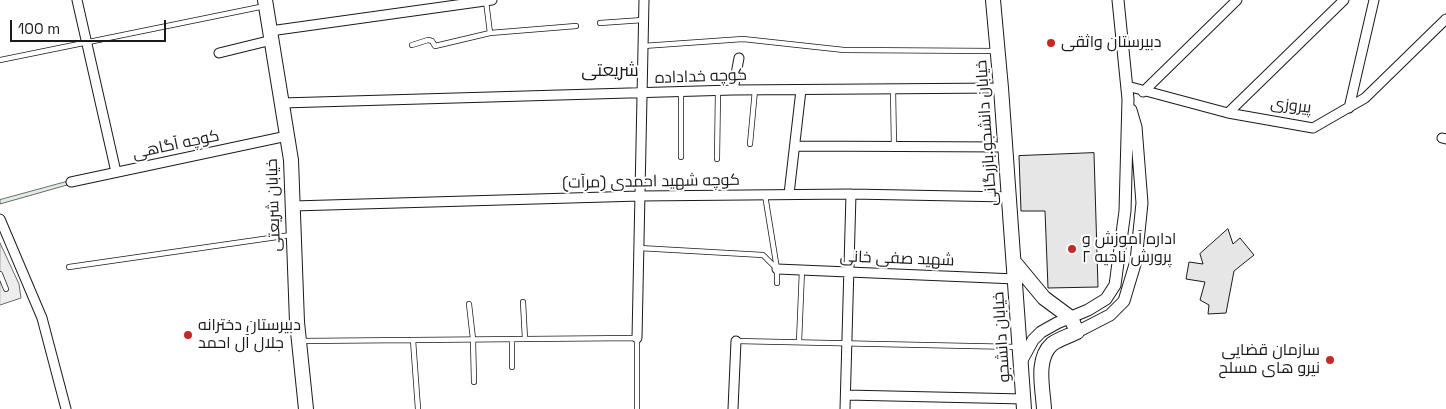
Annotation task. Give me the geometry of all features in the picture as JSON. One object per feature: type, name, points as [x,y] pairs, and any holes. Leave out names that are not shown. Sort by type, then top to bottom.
[{"type":"main road","name":"خیابان دانشجو.بازرگانی","points":[[993,0],[1015,263]]},
{"type":"main road","name":"خیابان شریعتی","points":[[266,3],[291,160],[299,341],[306,409]]},
{"type":"main road","points":[[1015,263],[1044,298],[1071,318],[1078,332],[1053,344],[1043,357],[1044,409]]},
{"type":"main road","name":"خیابان دانشجو","points":[[1015,263],[1024,404]]},
{"type":"street","points":[[77,0],[116,172]]},
{"type":"street","points":[[219,53],[271,36],[488,0]]},
{"type":"street","points":[[638,338],[644,0]]},
{"type":"street","points":[[1078,332],[1110,316],[1124,301],[1136,261],[1142,203],[1136,127],[1126,86],[1118,0]]},
{"type":"street","points":[[1143,92],[1238,0]]},
{"type":"street","points":[[1228,113],[1344,0]]},
{"type":"street","points":[[1349,108],[1374,0]]},
{"type":"street","name":"پیروزی","points":[[1126,86],[1228,113],[1313,128],[1365,98],[1446,19]]},
{"type":"street","points":[[733,90],[739,58]]},
{"type":"street","name":"کوچه خداداده","points":[[282,103],[733,90],[1001,88]]},
{"type":"street","points":[[789,194],[801,90]]},
{"type":"street","points":[[1021,362],[1033,340],[1041,332],[1088,310],[1106,299],[1115,285],[1125,211],[1128,99]]},
{"type":"street","name":"کوچه آگاهی","points":[[70,182],[287,136]]},
{"type":"street","points":[[795,146],[1005,147]]},
{"type":"street","name":"کوچه شهید احمدی (مرآت)","points":[[293,206],[640,196],[789,194],[1009,198]]},
{"type":"street","points":[[845,409],[851,194]]},
{"type":"street","points":[[0,219],[42,318],[66,409]]},
{"type":"street","name":"شهید صفی خانی","points":[[777,269],[1016,279]]},
{"type":"street","points":[[733,409],[736,341]]},
{"type":"street","points":[[846,395],[1024,404]]},
{"type":"lane","points":[[488,0],[490,33]]},
{"type":"lane","points":[[0,60],[266,3]]},
{"type":"lane","points":[[600,24],[644,20]]},
{"type":"lane","points":[[412,46],[428,40],[432,40],[435,46],[490,33],[576,26]]},
{"type":"lane","points":[[643,46],[743,39],[844,50],[998,51]]},
{"type":"lane","points":[[893,89],[894,147]]},
{"type":"lane","points":[[750,144],[755,90]]},
{"type":"lane","points":[[717,159],[718,91]]},
{"type":"lane","points":[[680,92],[681,157]]},
{"type":"lane","points":[[765,195],[777,269],[777,282]]},
{"type":"lane","points":[[69,267],[293,235]]},
{"type":"lane","points":[[639,248],[763,256],[777,269]]},
{"type":"lane","points":[[799,342],[802,270]]},
{"type":"lane","points":[[0,274],[6,289]]},
{"type":"lane","points":[[523,302],[525,339]]},
{"type":"lane","points":[[469,304],[473,339],[474,382]]},
{"type":"lane","points":[[299,341],[638,338],[637,409]]},
{"type":"lane","points":[[512,339],[512,367]]},
{"type":"lane","points":[[414,340],[418,409]]},
{"type":"lane","points":[[736,341],[1020,348]]},
{"type":"green space","points":[[66,182],[67,185],[0,204],[0,200]]},
{"type":"shaded area","points":[[0,243],[19,284],[21,298],[0,305]]},
{"type":"building","name":"اداره آموزش و پرورش ناحیه ۲","points":[[1094,153],[1098,287],[1048,288],[1045,211],[1021,211],[1019,156]]},
{"type":"building","points":[[1228,229],[1233,244],[1240,238],[1254,255],[1234,271],[1226,313],[1208,314],[1209,305],[1200,300],[1205,282],[1186,279],[1189,262],[1203,264],[1200,254]]},
{"type":"place","name":"دبیرستان واثقی","points":[[1051,43]]},
{"type":"place","name":"اداره آموزش و پرورش ناحیه ۲","points":[[1072,249]]},
{"type":"place","name":"دبیرستان دخترانه جلال آل احمد","points":[[188,335]]},
{"type":"place","name":"سازمان قضایی نیرو های مسلح","points":[[1330,360]]},
{"type":"district","name":"شریعتی","points":[[610,71]]}]
